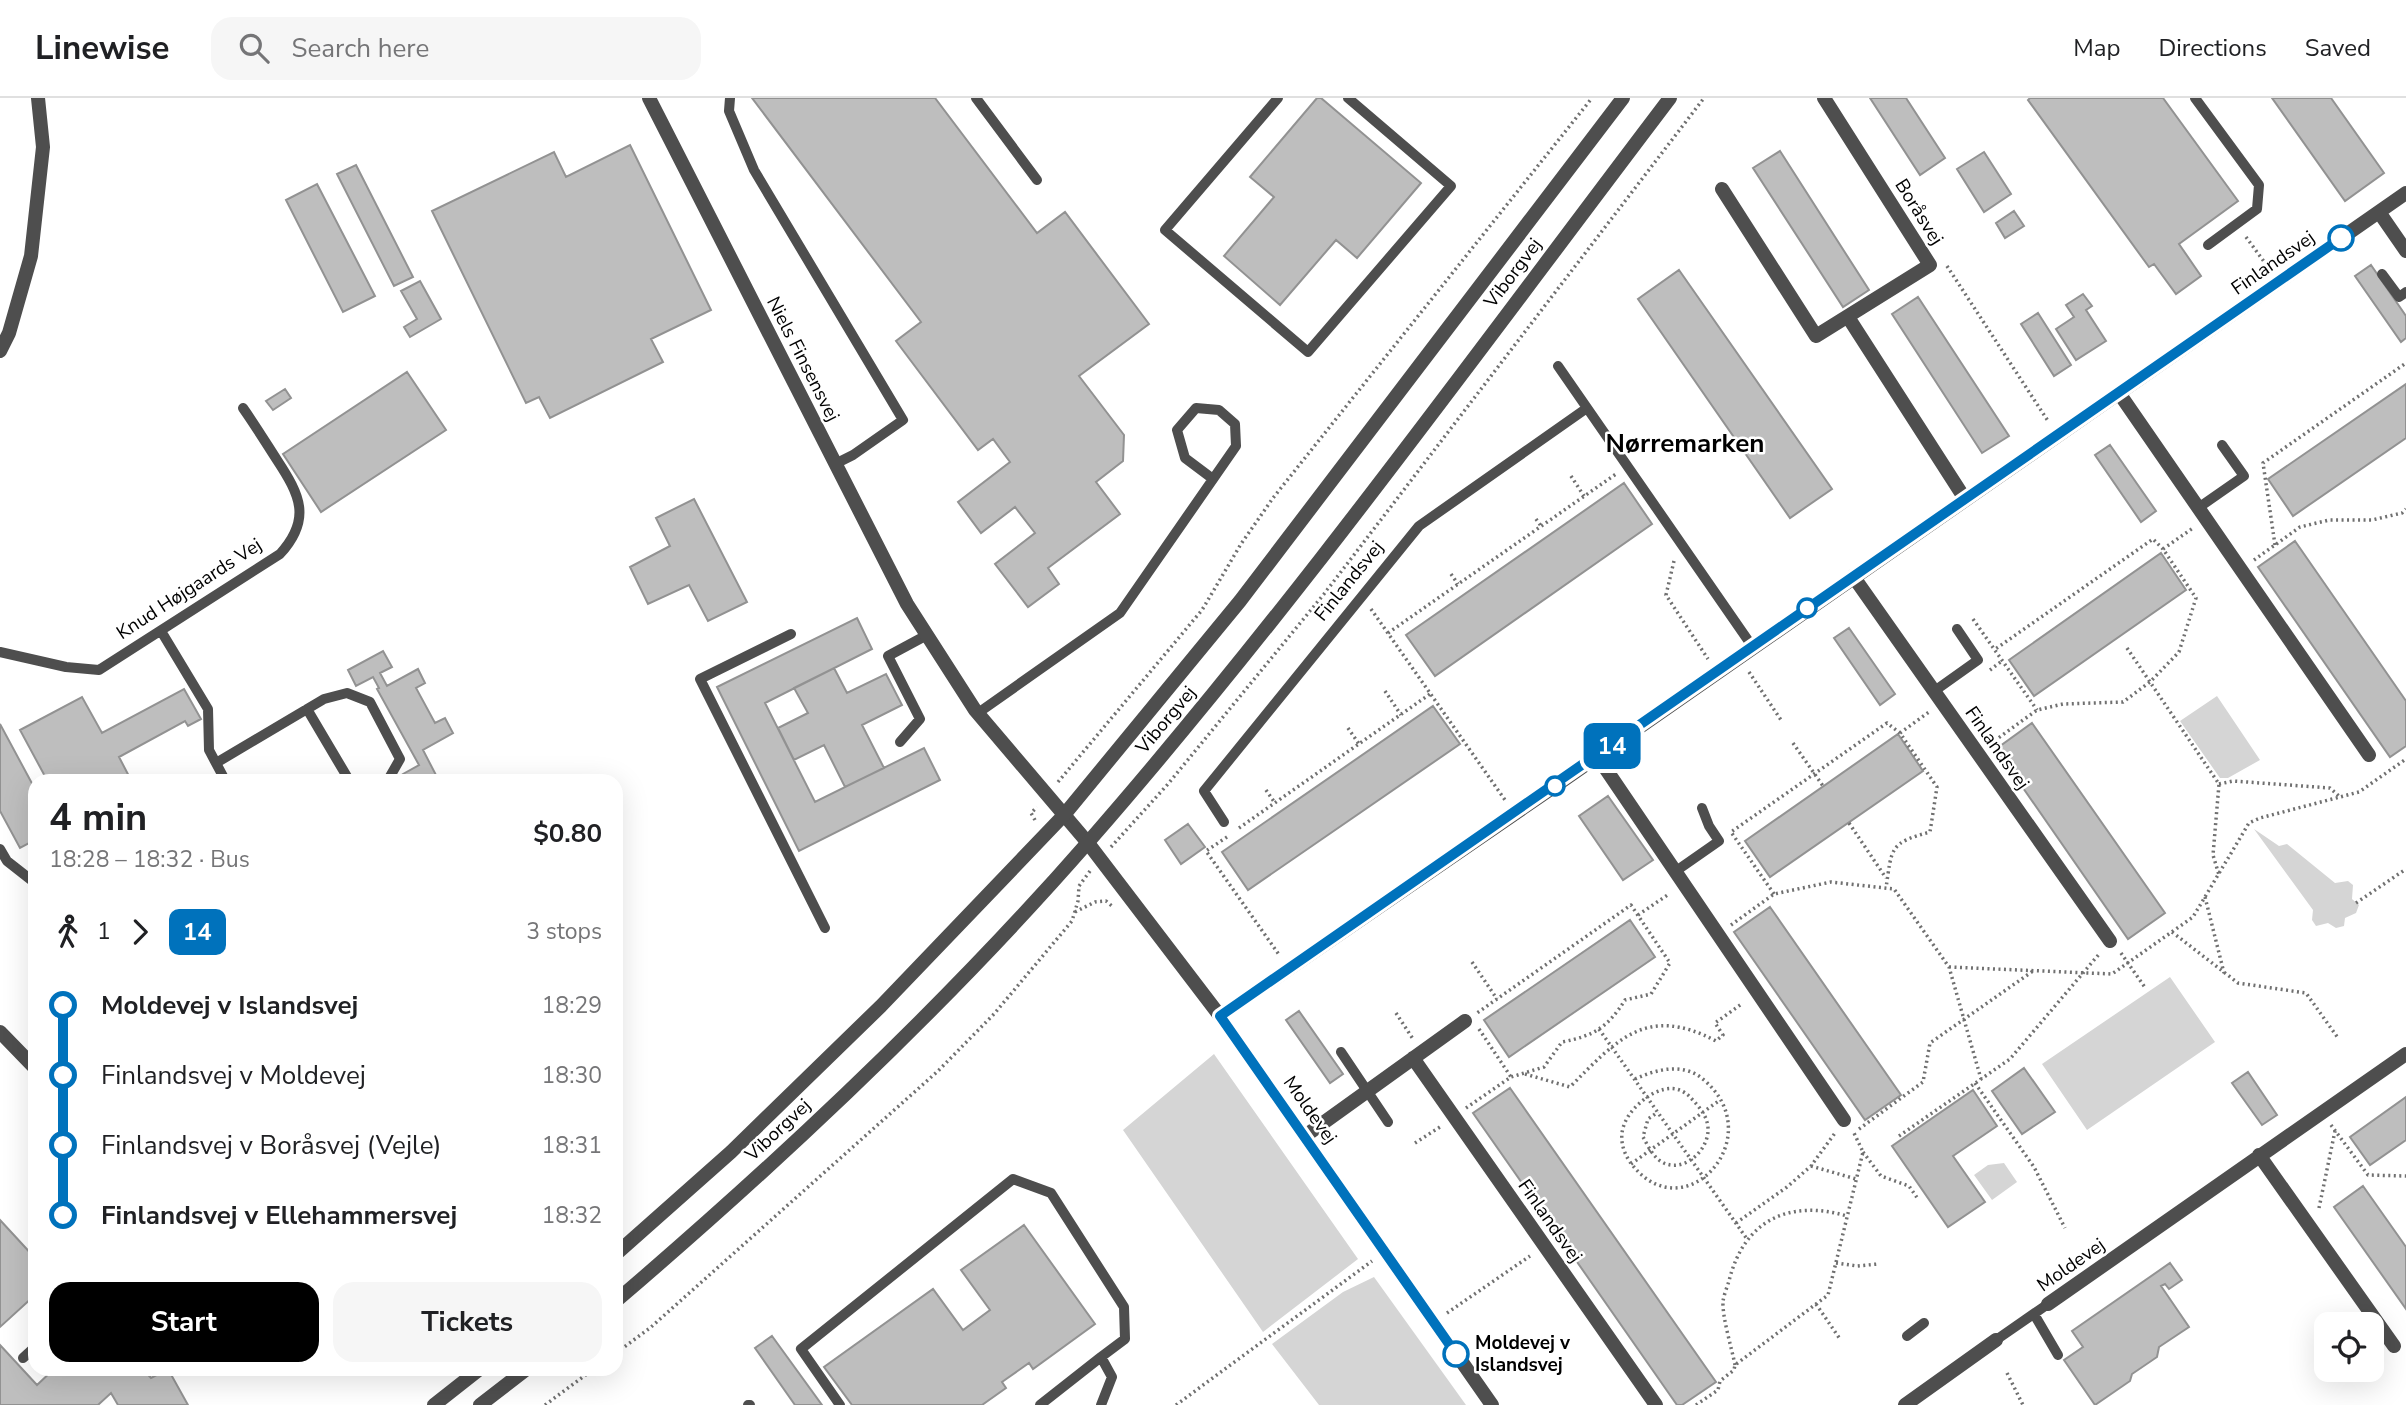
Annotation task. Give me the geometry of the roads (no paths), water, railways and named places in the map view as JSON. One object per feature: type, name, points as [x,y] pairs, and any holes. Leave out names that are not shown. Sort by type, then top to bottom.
[{"type":"street","points":[[0,351],[9,333],[32,256],[43,147],[38,98]]},
{"type":"street","name":"Niels Finsensvej","points":[[649,98],[907,604],[978,713],[1088,843]]},
{"type":"street","name":"Viborgvej","points":[[623,1248],[732,1152],[871,1016],[1064,815],[1240,601],[1623,98]]},
{"type":"street","name":"Viborgvej","points":[[623,1295],[699,1230],[858,1082],[1088,843],[1241,662],[1670,98]]},
{"type":"street","name":"Boråsvej","points":[[1722,189],[1816,336],[1930,265],[1824,98]]},
{"type":"street","name":"Finlandsvej","points":[[1220,1016],[2406,193]]},
{"type":"street","points":[[2379,212],[2406,251]]},
{"type":"street","points":[[1848,317],[1965,499]]},
{"type":"street","points":[[2119,393],[2369,755]]},
{"type":"street","name":"Finlandsvej","points":[[1853,576],[2110,941]]},
{"type":"street","points":[[1597,756],[1844,1120]]},
{"type":"street","name":"Moldevej","points":[[1088,843],[1220,1016],[1492,1405]]},
{"type":"street","points":[[1305,1136],[1468,1019]]},
{"type":"street","points":[[0,1032],[28,1061]]},
{"type":"street","name":"Moldevej","points":[[2048,1304],[2406,1054]]},
{"type":"street","name":"Finlandsvej","points":[[1418,1055],[1454,1116],[1656,1405]]},
{"type":"street","points":[[2259,1155],[2394,1346]]},
{"type":"street","name":"Moldevej","points":[[1905,1405],[1997,1340]]},
{"type":"street","points":[[434,1405],[471,1376]]},
{"type":"street","points":[[480,1405],[518,1376]]},
{"type":"lane","points":[[730,98],[729,111],[754,170],[903,420],[853,455],[835,464]]},
{"type":"lane","points":[[976,98],[1037,180]]},
{"type":"lane","points":[[1278,98],[1165,230],[1308,352],[1451,186],[1348,98]]},
{"type":"lane","points":[[2195,98],[2259,184],[2257,209],[2208,245]]},
{"type":"lane","points":[[2382,274],[2399,298],[2406,292]]},
{"type":"lane","points":[[1559,366],[1752,646]]},
{"type":"lane","name":"Knud Højgaards Vej","points":[[0,652],[66,667],[99,670],[279,554],[298,528],[299,498],[293,484],[243,408]]},
{"type":"lane","points":[[978,713],[1120,613],[1236,446],[1235,424],[1219,410],[1196,408],[1177,430],[1185,458],[1213,479]]},
{"type":"lane","name":"Finlandsvej","points":[[1224,821],[1203,791],[1419,526],[1587,408]]},
{"type":"lane","points":[[2198,508],[2244,476],[2222,445]]},
{"type":"lane","points":[[1933,692],[1978,660],[1957,629]]},
{"type":"lane","points":[[160,631],[208,709],[209,750],[222,774]]},
{"type":"lane","points":[[791,634],[700,679],[825,928]]},
{"type":"lane","points":[[900,742],[920,719],[888,656],[927,635]]},
{"type":"lane","points":[[216,763],[324,699],[347,692],[370,702],[400,759],[391,774]]},
{"type":"lane","points":[[307,709],[345,774]]},
{"type":"lane","points":[[1676,871],[1719,841],[1702,808]]},
{"type":"lane","points":[[0,849],[7,861],[28,878]]},
{"type":"lane","points":[[1341,1052],[1388,1122]]},
{"type":"lane","points":[[839,1405],[801,1349],[1013,1178],[1051,1193],[1124,1307],[1125,1339],[1040,1405]]},
{"type":"lane","name":"Moldevej","points":[[1997,1340],[2048,1304]]},
{"type":"lane","points":[[2034,1314],[2058,1355]]},
{"type":"lane","points":[[1907,1336],[1923,1323]]},
{"type":"lane","points":[[23,1358],[28,1353]]},
{"type":"lane","points":[[1101,1357],[1112,1377],[1101,1405]]},
{"type":"place","name":"Moldevej v Islandsvej","points":[[1456,1354]]},
{"type":"district","name":"Nørremarken","points":[[1685,443]]}]
